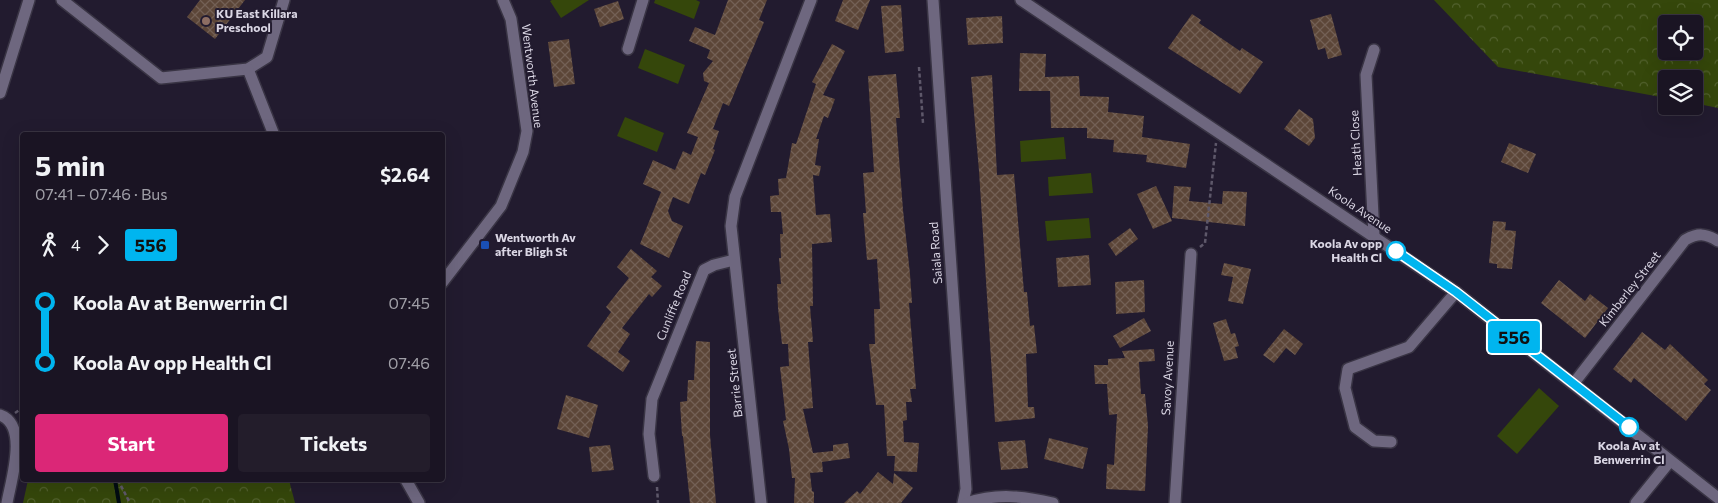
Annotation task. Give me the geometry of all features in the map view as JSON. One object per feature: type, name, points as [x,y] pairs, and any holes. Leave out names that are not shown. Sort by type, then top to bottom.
[{"type":"street","points":[[0,92],[30,0]]},
{"type":"street","points":[[62,0],[161,78],[248,68],[267,57],[284,0]]},
{"type":"street","name":"Wentworth Avenue","points":[[445,279],[501,206],[523,152],[526,131],[525,121],[511,20],[503,0]]},
{"type":"street","points":[[628,49],[643,0]]},
{"type":"street","points":[[734,260],[731,226],[735,198],[811,0]]},
{"type":"street","name":"Saiala Road","points":[[933,0],[966,489],[965,503]]},
{"type":"street","name":"Koola Avenue","points":[[1021,0],[1456,292],[1718,498]]},
{"type":"street","name":"Heath Close","points":[[1374,50],[1366,75],[1374,236]]},
{"type":"street","points":[[248,68],[273,132]]},
{"type":"street","name":"Kimberley Street","points":[[1574,383],[1685,240],[1697,234],[1708,236],[1718,241]]},
{"type":"street","name":"Savoy Avenue","points":[[1175,503],[1191,254]]},
{"type":"street","name":"Cunliffe Road","points":[[654,476],[649,434],[652,399],[704,270],[714,265],[734,260]]},
{"type":"street","name":"Barrie Street","points":[[734,260],[744,325],[761,503]]},
{"type":"street","points":[[1391,442],[1374,440],[1355,427],[1345,388],[1348,369],[1409,347],[1456,292]]},
{"type":"street","points":[[0,415],[8,418],[16,429],[15,454],[7,503]]},
{"type":"street","points":[[1636,503],[1670,461]]},
{"type":"street","points":[[407,482],[419,503]]},
{"type":"street","points":[[965,503],[980,498],[1024,496],[1053,503]]},
{"type":"path","points":[[919,67],[923,123]]},
{"type":"path","points":[[1191,254],[1205,242],[1218,132]]},
{"type":"path","points":[[119,482],[130,503]]},
{"type":"path","points":[[658,489],[658,503]]},
{"type":"green space","points":[[589,0],[561,18],[550,1]]},
{"type":"green space","points":[[655,0],[696,0],[700,2],[694,19],[654,3]]},
{"type":"green space","points":[[1434,0],[1718,0],[1718,108],[1703,105],[1703,70],[1658,70],[1658,97],[1498,67]]},
{"type":"green space","points":[[645,49],[685,65],[678,84],[638,68]]},
{"type":"green space","points":[[625,117],[664,133],[657,152],[617,136]]},
{"type":"green space","points":[[1064,137],[1066,159],[1021,162],[1020,141]]},
{"type":"green space","points":[[1091,173],[1093,193],[1049,196],[1048,177]]},
{"type":"green space","points":[[1089,218],[1091,238],[1047,241],[1045,221]]},
{"type":"green space","points":[[1539,388],[1559,406],[1517,454],[1497,436]]},
{"type":"green space","points":[[28,482],[290,482],[295,503],[23,503]]},
{"type":"building","points":[[200,0],[245,0],[215,39],[187,17]]},
{"type":"building","points":[[728,0],[767,0],[759,20],[764,22],[729,106],[723,103],[713,129],[719,131],[713,149],[715,150],[705,175],[701,173],[689,204],[673,197],[668,211],[672,221],[683,226],[669,258],[640,244],[661,192],[643,184],[653,160],[675,170],[683,151],[691,155],[698,137],[687,133],[709,83],[704,81],[703,73],[713,61],[707,58],[710,50],[689,41],[695,27],[715,35]]},
{"type":"building","points":[[843,0],[870,0],[858,30],[835,21]]},
{"type":"building","points":[[618,1],[624,19],[600,27],[594,9]]},
{"type":"building","points":[[901,5],[904,51],[885,53],[881,6]]},
{"type":"building","points":[[1192,14],[1201,20],[1199,23],[1240,51],[1242,48],[1263,62],[1240,94],[1168,48]]},
{"type":"building","points":[[1331,14],[1342,55],[1328,59],[1325,48],[1318,50],[1310,20]]},
{"type":"building","points":[[1002,16],[1003,43],[968,45],[966,18]]},
{"type":"building","points":[[569,39],[575,84],[554,87],[548,42]]},
{"type":"building","points":[[832,44],[845,51],[823,95],[835,99],[828,118],[824,116],[816,139],[819,139],[815,165],[821,166],[819,176],[813,175],[816,215],[830,214],[832,242],[812,244],[813,306],[810,306],[813,342],[808,342],[813,408],[803,409],[813,453],[833,451],[833,445],[848,443],[850,458],[822,462],[823,472],[810,473],[814,503],[794,503],[795,478],[792,478],[789,449],[783,421],[786,420],[780,367],[789,366],[788,344],[782,344],[778,308],[777,284],[781,284],[780,234],[783,234],[781,212],[771,212],[770,196],[779,195],[778,179],[786,178],[792,143],[796,144],[816,84],[812,82]]},
{"type":"building","points":[[1020,53],[1046,54],[1045,77],[1079,76],[1080,96],[1109,97],[1108,112],[1144,116],[1142,137],[1190,144],[1186,168],[1146,162],[1147,155],[1113,152],[1114,140],[1087,138],[1087,128],[1051,128],[1050,91],[1019,91]]},
{"type":"building","points":[[896,74],[900,118],[896,118],[910,274],[912,303],[909,303],[916,389],[910,389],[912,402],[906,402],[907,420],[903,421],[904,442],[919,443],[917,472],[894,471],[895,456],[887,456],[884,405],[876,405],[869,344],[875,344],[874,309],[880,309],[877,259],[867,260],[863,213],[866,213],[863,173],[874,172],[868,76]]},
{"type":"building","points":[[992,75],[997,175],[1014,174],[1024,292],[1027,292],[1030,326],[1034,325],[1037,353],[1026,354],[1028,407],[1034,407],[1035,418],[995,422],[971,77]]},
{"type":"building","points":[[1299,109],[1313,119],[1315,138],[1309,146],[1284,129]]},
{"type":"building","points":[[1509,143],[1536,154],[1528,173],[1501,162]]},
{"type":"building","points":[[1156,186],[1172,221],[1153,229],[1137,194]]},
{"type":"building","points":[[1174,186],[1191,187],[1189,201],[1222,204],[1223,191],[1247,192],[1245,226],[1172,218]]},
{"type":"building","points":[[1493,221],[1506,222],[1505,230],[1516,231],[1512,269],[1497,268],[1497,264],[1489,263]]},
{"type":"building","points":[[1130,228],[1138,239],[1116,256],[1108,244]]},
{"type":"building","points":[[631,249],[657,271],[651,277],[662,286],[652,297],[649,294],[622,328],[630,334],[618,352],[630,361],[623,372],[587,346],[611,312],[606,307],[629,278],[617,267]]},
{"type":"building","points":[[1089,255],[1091,285],[1058,287],[1056,258]]},
{"type":"building","points":[[1224,263],[1251,269],[1243,304],[1228,301],[1233,277],[1221,275]]},
{"type":"building","points":[[1144,280],[1145,312],[1116,314],[1115,282]]},
{"type":"building","points":[[1559,280],[1585,301],[1590,294],[1608,308],[1585,338],[1541,303]]},
{"type":"building","points":[[1144,318],[1151,331],[1120,348],[1113,336]]},
{"type":"building","points":[[1226,319],[1231,334],[1235,333],[1239,346],[1235,347],[1238,358],[1224,361],[1213,323]]},
{"type":"building","points":[[1284,329],[1303,344],[1295,355],[1286,348],[1274,363],[1263,355]]},
{"type":"building","points":[[1642,332],[1665,350],[1670,344],[1708,380],[1704,384],[1711,390],[1686,421],[1634,378],[1631,383],[1613,369]]},
{"type":"building","points":[[696,341],[710,342],[710,435],[716,503],[690,503],[680,402],[687,401],[688,380],[694,380]]},
{"type":"building","points":[[1154,349],[1155,361],[1139,362],[1141,394],[1145,394],[1148,426],[1145,491],[1106,489],[1107,464],[1114,465],[1117,414],[1109,415],[1107,384],[1095,384],[1094,365],[1108,365],[1108,359],[1125,358],[1122,351]]},
{"type":"building","points":[[566,395],[598,405],[589,438],[557,429]]},
{"type":"building","points":[[1049,438],[1088,448],[1083,469],[1044,459]]},
{"type":"building","points":[[1025,440],[1028,468],[1001,470],[998,442]]},
{"type":"building","points":[[610,445],[614,470],[592,472],[589,447]]},
{"type":"building","points":[[878,472],[893,484],[894,473],[913,488],[901,503],[844,503],[857,491],[860,494]]},
{"type":"waterway","points":[[115,482],[119,503]]},
{"type":"bus line","name":"556","points":[[1396,251],[1456,292],[1629,427]]},
{"type":"place","name":"KU East Killara Preschool","points":[[206,21]]},
{"type":"place","name":"Wentworth Av after Bligh St","points":[[485,245]]},
{"type":"place","name":"Koola Av opp Health Cl","points":[[1396,251]]},
{"type":"place","name":"Koola Av at Benwerrin Cl","points":[[1629,427]]}]
